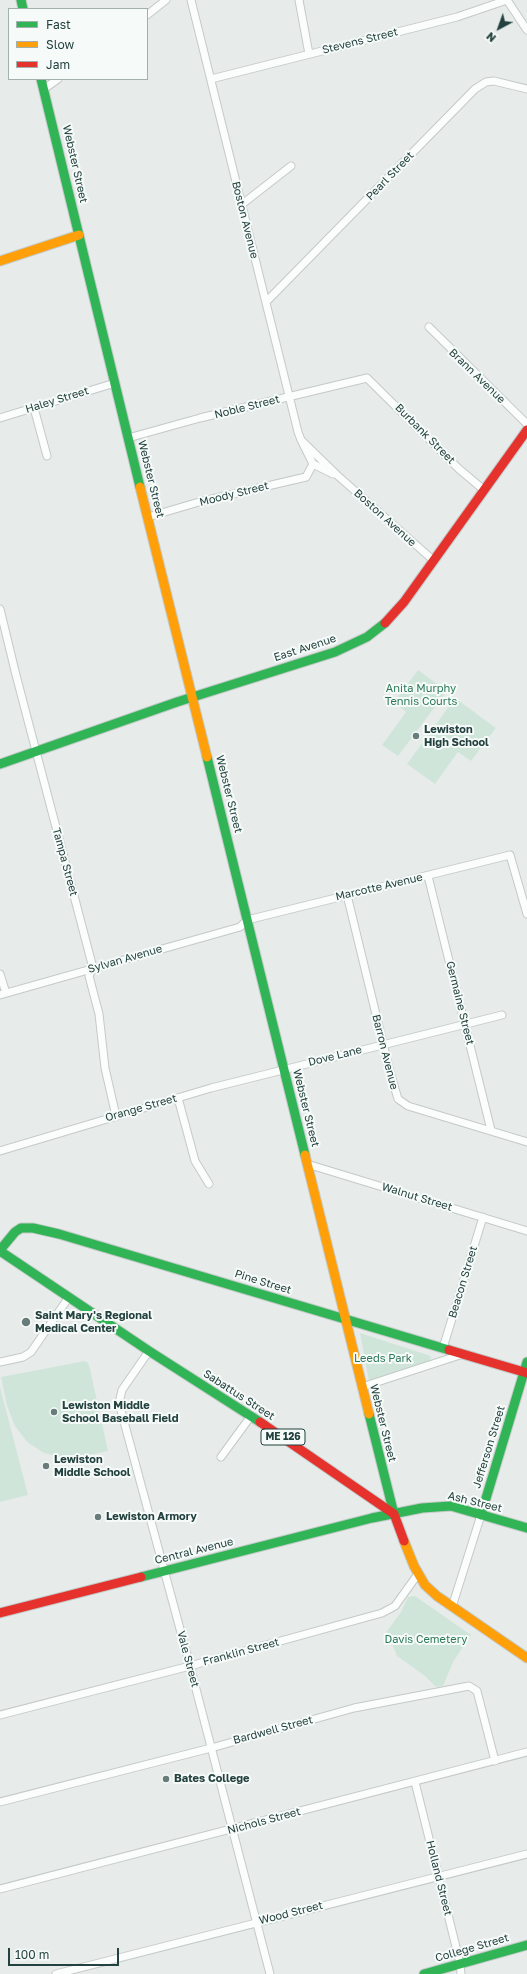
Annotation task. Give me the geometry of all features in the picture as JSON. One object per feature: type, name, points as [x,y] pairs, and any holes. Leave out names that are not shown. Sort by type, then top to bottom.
[{"type":"main road","name":"Webster Street","points":[[41,80],[128,438],[394,1514]]},
{"type":"main road","points":[[0,261],[79,235]]},
{"type":"main road","name":"East Avenue","points":[[0,764],[193,697],[318,658],[367,637],[388,621],[404,602],[527,430]]},
{"type":"main road","name":"Pine Street","points":[[0,1251],[14,1232],[21,1228],[33,1228],[59,1234],[526,1372]]},
{"type":"main road","name":"Sabattus Street","points":[[0,1251],[149,1351],[251,1416],[394,1514]]},
{"type":"main road","name":"Jefferson Street","points":[[481,1515],[526,1372],[527,1362]]},
{"type":"main road","name":"Ash Street","points":[[394,1514],[444,1506],[527,1528]]},
{"type":"main road","points":[[394,1514],[418,1574],[425,1585],[452,1607],[526,1656]]},
{"type":"main road","name":"Central Avenue","points":[[0,1613],[164,1570],[394,1514]]},
{"type":"main road","name":"College Street","points":[[424,1974],[527,1945]]},
{"type":"street","points":[[148,15],[166,0]]},
{"type":"street","name":"Boston Avenue","points":[[191,0],[241,205],[301,440],[313,464],[337,475]]},
{"type":"street","points":[[299,0],[309,54]]},
{"type":"street","points":[[507,0],[527,30]]},
{"type":"street","name":"Stevens Street","points":[[211,79],[457,17],[507,0]]},
{"type":"street","points":[[44,89],[57,80]]},
{"type":"street","name":"Pearl Street","points":[[266,302],[480,85],[488,81],[499,81],[527,89]]},
{"type":"street","points":[[241,205],[291,166]]},
{"type":"street","name":"Brann Avenue","points":[[429,327],[527,424]]},
{"type":"street","name":"Noble Street","points":[[128,438],[289,396],[367,378]]},
{"type":"street","name":"Burbank Street","points":[[367,378],[459,469],[484,490]]},
{"type":"street","name":"Haley Street","points":[[0,418],[115,383]]},
{"type":"street","points":[[34,408],[47,456]]},
{"type":"street","name":"Boston Avenue","points":[[301,440],[337,475],[433,560]]},
{"type":"street","name":"Moody Street","points":[[148,517],[199,502],[306,477],[313,464]]},
{"type":"street","name":"Tampa Street","points":[[0,609],[93,968],[89,976],[99,1014],[105,1068],[116,1116]]},
{"type":"street","name":"Marcotte Avenue","points":[[247,920],[510,855],[527,914]]},
{"type":"street","name":"Germaine Street","points":[[428,876],[491,1130]]},
{"type":"street","name":"Barron Avenue","points":[[346,895],[396,1096],[401,1102],[527,1142]]},
{"type":"street","name":"Sylvan Avenue","points":[[3,994],[240,927],[247,920]]},
{"type":"street","points":[[0,974],[3,994]]},
{"type":"street","name":"Dove Lane","points":[[284,1069],[502,1015]]},
{"type":"street","name":"Orange Street","points":[[0,1151],[178,1098],[284,1069]]},
{"type":"street","points":[[178,1098],[195,1161],[209,1184]]},
{"type":"street","name":"Walnut Street","points":[[307,1164],[527,1231]]},
{"type":"street","name":"Beacon Street","points":[[442,1348],[483,1217]]},
{"type":"street","points":[[0,1362],[23,1357],[31,1352],[69,1297]]},
{"type":"street","name":"Vale Street","points":[[149,1351],[122,1390],[119,1403],[190,1666],[210,1748],[270,1974]]},
{"type":"street","points":[[362,1387],[464,1354]]},
{"type":"street","points":[[221,1457],[251,1416]]},
{"type":"street","name":"Jefferson Street","points":[[452,1607],[481,1515]]},
{"type":"street","name":"Franklin Street","points":[[0,1715],[190,1666],[388,1611],[395,1606],[418,1574]]},
{"type":"street","name":"Bardwell Street","points":[[0,1802],[210,1748],[354,1708],[469,1686],[477,1691],[495,1761]]},
{"type":"street","name":"Nichols Street","points":[[0,1889],[527,1752]]},
{"type":"street","name":"Holland Street","points":[[415,1782],[460,1963],[461,1974]]},
{"type":"street","name":"Wood Street","points":[[56,1974],[527,1854]]},
{"type":"green space","name":"Anita Murphy Tennis Courts","points":[[418,670],[447,691],[398,756],[382,745],[406,712],[394,702]]},
{"type":"green space","name":"Anita Murphy Tennis Courts","points":[[455,698],[496,728],[471,761],[458,752],[435,784],[407,764]]},
{"type":"green space","name":"Leeds Park","points":[[360,1333],[431,1356],[430,1361],[369,1381]]},
{"type":"green space","name":"Lewiston Middle School Baseball Field","points":[[85,1361],[88,1363],[90,1369],[108,1451],[79,1457],[61,1457],[44,1453],[27,1442],[15,1426],[7,1406],[1,1377]]},
{"type":"green space","points":[[0,1387],[28,1495],[0,1502]]},
{"type":"green space","name":"Davis Cemetery","points":[[415,1596],[471,1635],[453,1662],[443,1686],[436,1687],[425,1676],[397,1656],[387,1631],[401,1612],[408,1597]]},
{"type":"traffic: fast","points":[[21,0],[23,8]]},
{"type":"traffic: fast","points":[[41,80],[140,487]]},
{"type":"traffic: fast","points":[[0,764],[177,702],[335,652],[367,637],[385,623]]},
{"type":"traffic: fast","points":[[207,757],[305,1155]]},
{"type":"traffic: fast","points":[[0,1250],[15,1232],[21,1228],[33,1228],[59,1234],[449,1350]]},
{"type":"traffic: fast","points":[[0,1251],[149,1351],[260,1422]]},
{"type":"traffic: fast","points":[[481,1515],[527,1362]]},
{"type":"traffic: fast","points":[[369,1414],[394,1514]]},
{"type":"traffic: fast","points":[[141,1577],[372,1518],[422,1508],[451,1506],[527,1528]]},
{"type":"traffic: fast","points":[[424,1974],[527,1945]]},
{"type":"traffic: slow","points":[[0,261],[79,235]]},
{"type":"traffic: slow","points":[[140,487],[207,757]]},
{"type":"traffic: slow","points":[[305,1155],[369,1414]]},
{"type":"traffic: slow","points":[[404,1541],[414,1566],[425,1585],[437,1596],[527,1658]]},
{"type":"traffic: jam","points":[[385,623],[404,602],[527,430]]},
{"type":"traffic: jam","points":[[449,1350],[527,1373]]},
{"type":"traffic: jam","points":[[260,1422],[394,1514],[404,1541]]},
{"type":"traffic: jam","points":[[0,1613],[141,1577]]},
{"type":"place","name":"Lewiston High School","points":[[416,736]]},
{"type":"place","name":"Saint Mary's Regional Medical Center","points":[[26,1322]]},
{"type":"place","name":"Lewiston Middle School Baseball Field","points":[[54,1412]]},
{"type":"place","name":"Lewiston Middle School","points":[[46,1466]]},
{"type":"place","name":"Lewiston Armory","points":[[98,1517]]},
{"type":"place","name":"Bates College","points":[[166,1779]]}]
